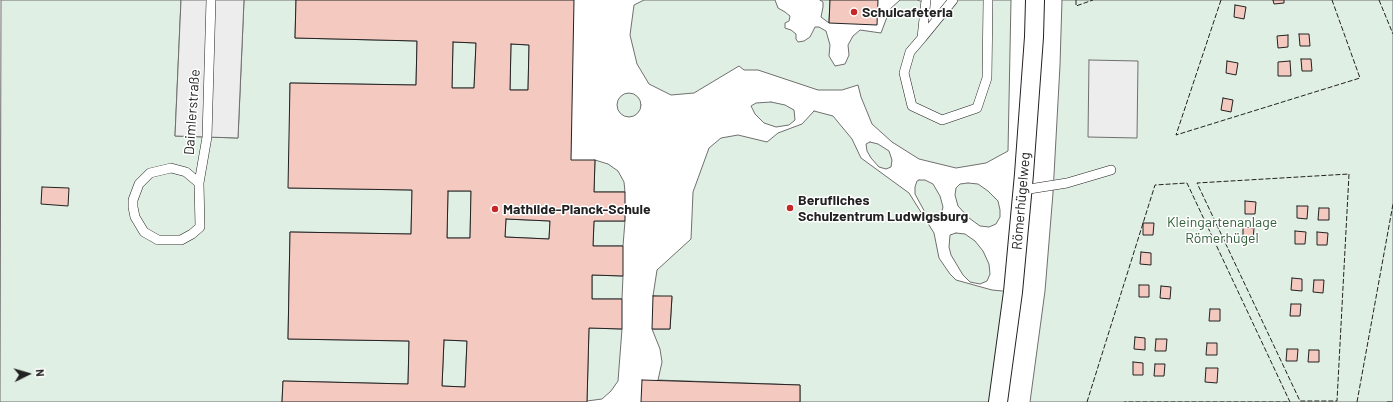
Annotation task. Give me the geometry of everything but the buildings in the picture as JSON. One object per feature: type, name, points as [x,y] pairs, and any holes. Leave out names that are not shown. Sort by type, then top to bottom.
[{"type":"street","name":"Römerhügelweg","points":[[998,402],[1013,292],[1023,190],[1034,37],[1035,0]]},
{"type":"lane","name":"Daimlerstraße","points":[[200,183],[186,172],[171,168],[150,173],[139,184],[133,200],[135,217],[144,232],[158,240],[182,240],[200,227],[200,183],[207,137],[211,0]]},
{"type":"lane","points":[[953,0],[910,52],[904,73],[912,106],[942,120],[977,108],[987,78],[988,0]]},
{"type":"lane","points":[[922,38],[926,1]]},
{"type":"lane","points":[[1023,190],[1067,183],[1111,170]]},
{"type":"green space","points":[[1,0],[181,0],[175,136],[238,138],[244,0],[296,0],[295,38],[417,41],[416,85],[290,83],[289,188],[412,190],[411,234],[290,232],[288,339],[409,341],[408,384],[283,381],[282,402],[0,402]]},
{"type":"green space","points":[[644,0],[775,0],[778,8],[790,16],[789,21],[785,23],[785,28],[796,34],[796,39],[798,42],[804,41],[810,37],[815,27],[819,27],[826,31],[830,45],[829,56],[835,66],[845,64],[849,55],[848,45],[853,36],[860,30],[881,33],[890,9],[900,0],[917,0],[926,3],[922,38],[953,0],[1011,0],[1008,151],[986,163],[956,168],[919,159],[892,142],[872,124],[861,97],[858,85],[842,90],[818,90],[758,70],[744,70],[739,66],[694,93],[671,95],[649,84],[637,64],[630,35],[634,5]]},
{"type":"green space","points":[[820,0],[830,0],[829,23],[821,17],[823,2]]},
{"type":"green space","name":"Kleingartenanlage Römerhügel","points":[[1062,0],[1393,0],[1393,402],[1030,402],[1045,291],[1053,193]]},
{"type":"green space","points":[[453,42],[476,43],[474,88],[452,88]]},
{"type":"green space","points":[[511,44],[529,45],[528,90],[510,90]]},
{"type":"green space","points":[[629,93],[634,94],[640,100],[640,110],[634,116],[629,117],[624,116],[618,110],[617,105],[618,100],[624,94]]},
{"type":"green space","points":[[771,102],[785,105],[794,110],[795,120],[789,125],[776,127],[764,123],[755,114],[751,106],[756,103]]},
{"type":"green space","points":[[814,111],[833,116],[852,139],[861,158],[909,193],[934,233],[939,258],[956,280],[992,290],[1013,292],[998,402],[800,402],[800,385],[658,380],[662,362],[660,349],[652,329],[670,329],[672,297],[653,296],[657,270],[691,239],[693,192],[709,148],[721,138],[738,135],[767,142],[778,133],[802,124]]},
{"type":"green space","points":[[870,142],[878,144],[889,151],[892,160],[891,167],[886,169],[879,167],[871,158],[867,151],[866,144]]},
{"type":"green space","points":[[595,160],[608,164],[618,171],[624,182],[625,192],[594,192]]},
{"type":"green space","points":[[925,180],[933,184],[940,196],[943,207],[941,215],[938,219],[931,219],[927,216],[915,194],[915,187],[917,181]]},
{"type":"green space","points":[[960,184],[978,184],[998,201],[1000,217],[996,224],[989,227],[980,226],[969,218],[958,206],[955,195],[956,188]]},
{"type":"green space","points":[[448,191],[471,191],[470,238],[447,238]]},
{"type":"green space","points":[[506,219],[550,221],[549,239],[505,237]]},
{"type":"green space","points":[[594,221],[625,221],[623,246],[593,246]]},
{"type":"green space","points":[[956,233],[965,234],[975,241],[983,251],[989,264],[990,274],[987,281],[980,284],[970,282],[963,275],[951,255],[949,247],[950,235]]},
{"type":"green space","points":[[592,275],[623,276],[622,299],[592,299]]},
{"type":"green space","points":[[589,328],[622,329],[618,381],[611,391],[602,399],[587,401]]},
{"type":"green space","points":[[444,340],[467,341],[465,387],[442,386]]},
{"type":"shaded area","points":[[181,0],[244,0],[238,138],[175,136]]},
{"type":"shaded area","points":[[1089,60],[1138,61],[1137,138],[1088,137]]},
{"type":"fence","points":[[1076,0],[1076,6],[1093,0]]},
{"type":"fence","points":[[1221,0],[1176,135],[1360,78],[1332,0]]},
{"type":"fence","points":[[1379,0],[1393,34]]},
{"type":"fence","points":[[1349,174],[1337,401],[1300,401],[1197,183],[1349,174]]},
{"type":"fence","points":[[1087,402],[1155,185],[1187,183],[1290,402],[1124,402]]},
{"type":"fence","points":[[1357,402],[1393,204]]},
{"type":"fence","points":[[1387,402],[1393,402]]},
{"type":"place","name":"Schulcafeteria","points":[[854,12]]},
{"type":"place","name":"Berufliches Schulzentrum Ludwigsburg","points":[[790,208]]},
{"type":"place","name":"Mathilde-Planck-Schule","points":[[495,209]]}]
